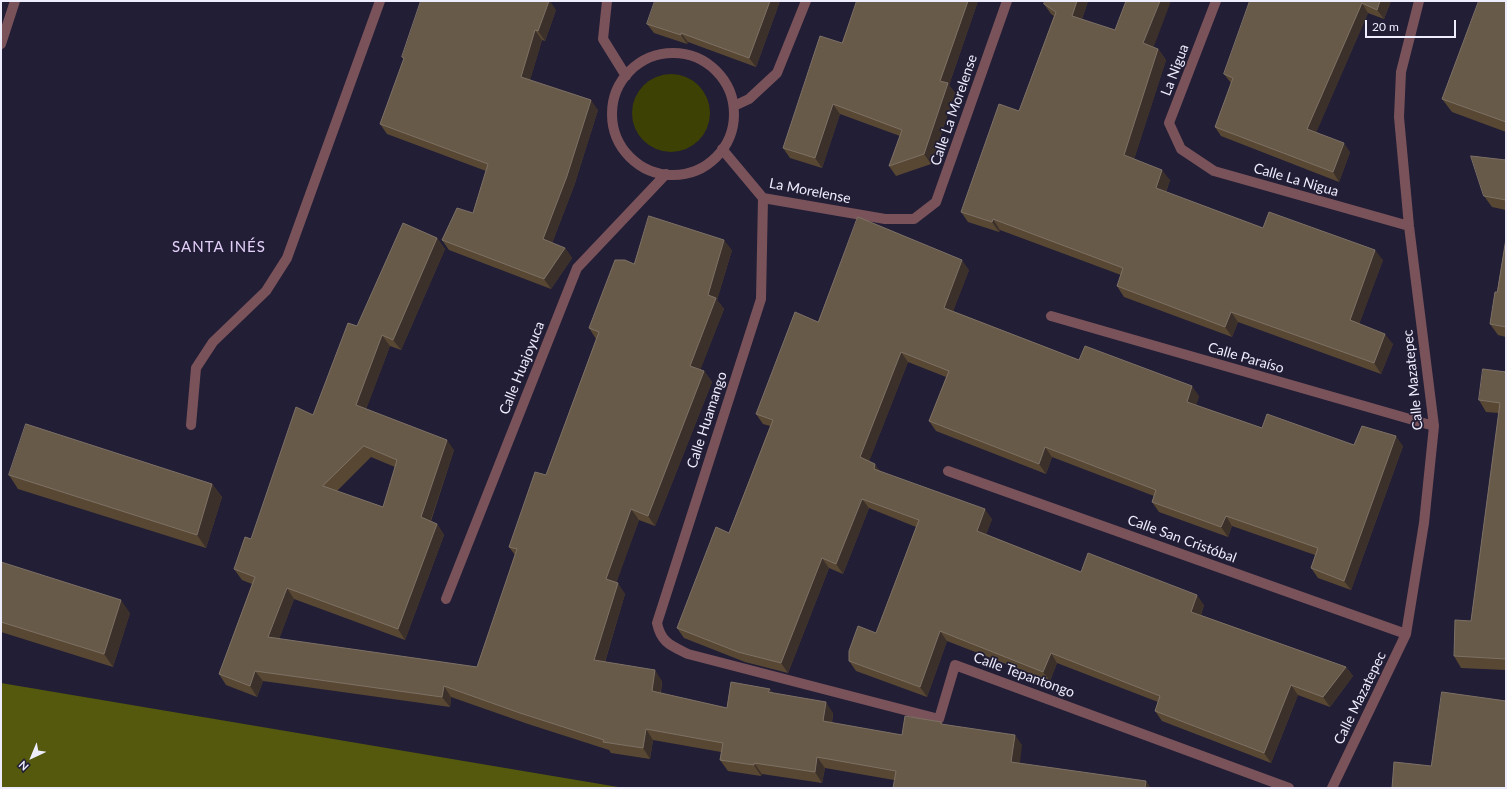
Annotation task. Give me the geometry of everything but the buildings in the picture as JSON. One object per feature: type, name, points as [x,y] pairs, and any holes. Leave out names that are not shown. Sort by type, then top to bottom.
[{"type":"street","points":[[1,44],[15,1]]},
{"type":"street","points":[[191,425],[196,368],[213,342],[266,291],[287,258],[380,1]]},
{"type":"street","points":[[607,1],[603,39],[626,76]]},
{"type":"street","points":[[734,106],[749,98],[777,73],[806,1]]},
{"type":"street","name":"Calle La Morelense","points":[[914,219],[936,202],[1007,1]]},
{"type":"street","name":"La Nigua","points":[[1181,149],[1169,123],[1216,1]]},
{"type":"street","name":"Calle Mazatepec","points":[[1332,788],[1406,634],[1424,523],[1434,426],[1409,226],[1399,109],[1401,72],[1419,1]]},
{"type":"street","points":[[665,53],[684,54],[702,60],[717,72],[728,88],[734,106],[733,127],[724,147],[710,163],[692,172],[671,175],[650,170],[632,159],[619,142],[612,122],[613,102],[620,84],[626,76],[631,70],[647,58],[665,53]]},
{"type":"street","name":"La Morelense","points":[[722,149],[763,198],[886,219],[914,219]]},
{"type":"street","name":"Calle La Nigua","points":[[1181,149],[1214,171],[1409,226]]},
{"type":"street","name":"Calle Huajoyuca","points":[[446,599],[577,268],[666,174]]},
{"type":"street","name":"Calle Huamango","points":[[667,643],[659,632],[657,623],[761,298],[763,198]]},
{"type":"street","name":"Calle Paraíso","points":[[1051,316],[1434,426]]},
{"type":"street","name":"Calle San Cristóbal","points":[[948,471],[1406,634]]},
{"type":"street","name":"Calle Tepantongo","points":[[667,643],[688,654],[939,719],[955,665],[1289,788]]},
{"type":"shaded area","points":[[671,74],[686,77],[698,86],[707,98],[710,113],[707,128],[698,140],[686,149],[671,152],[656,149],[644,140],[635,128],[632,113],[635,98],[644,86],[656,77]]},
{"type":"shaded area","points":[[1,683],[624,788],[1,788]]},
{"type":"district","name":"SANTA INÉS","points":[[219,247]]}]
